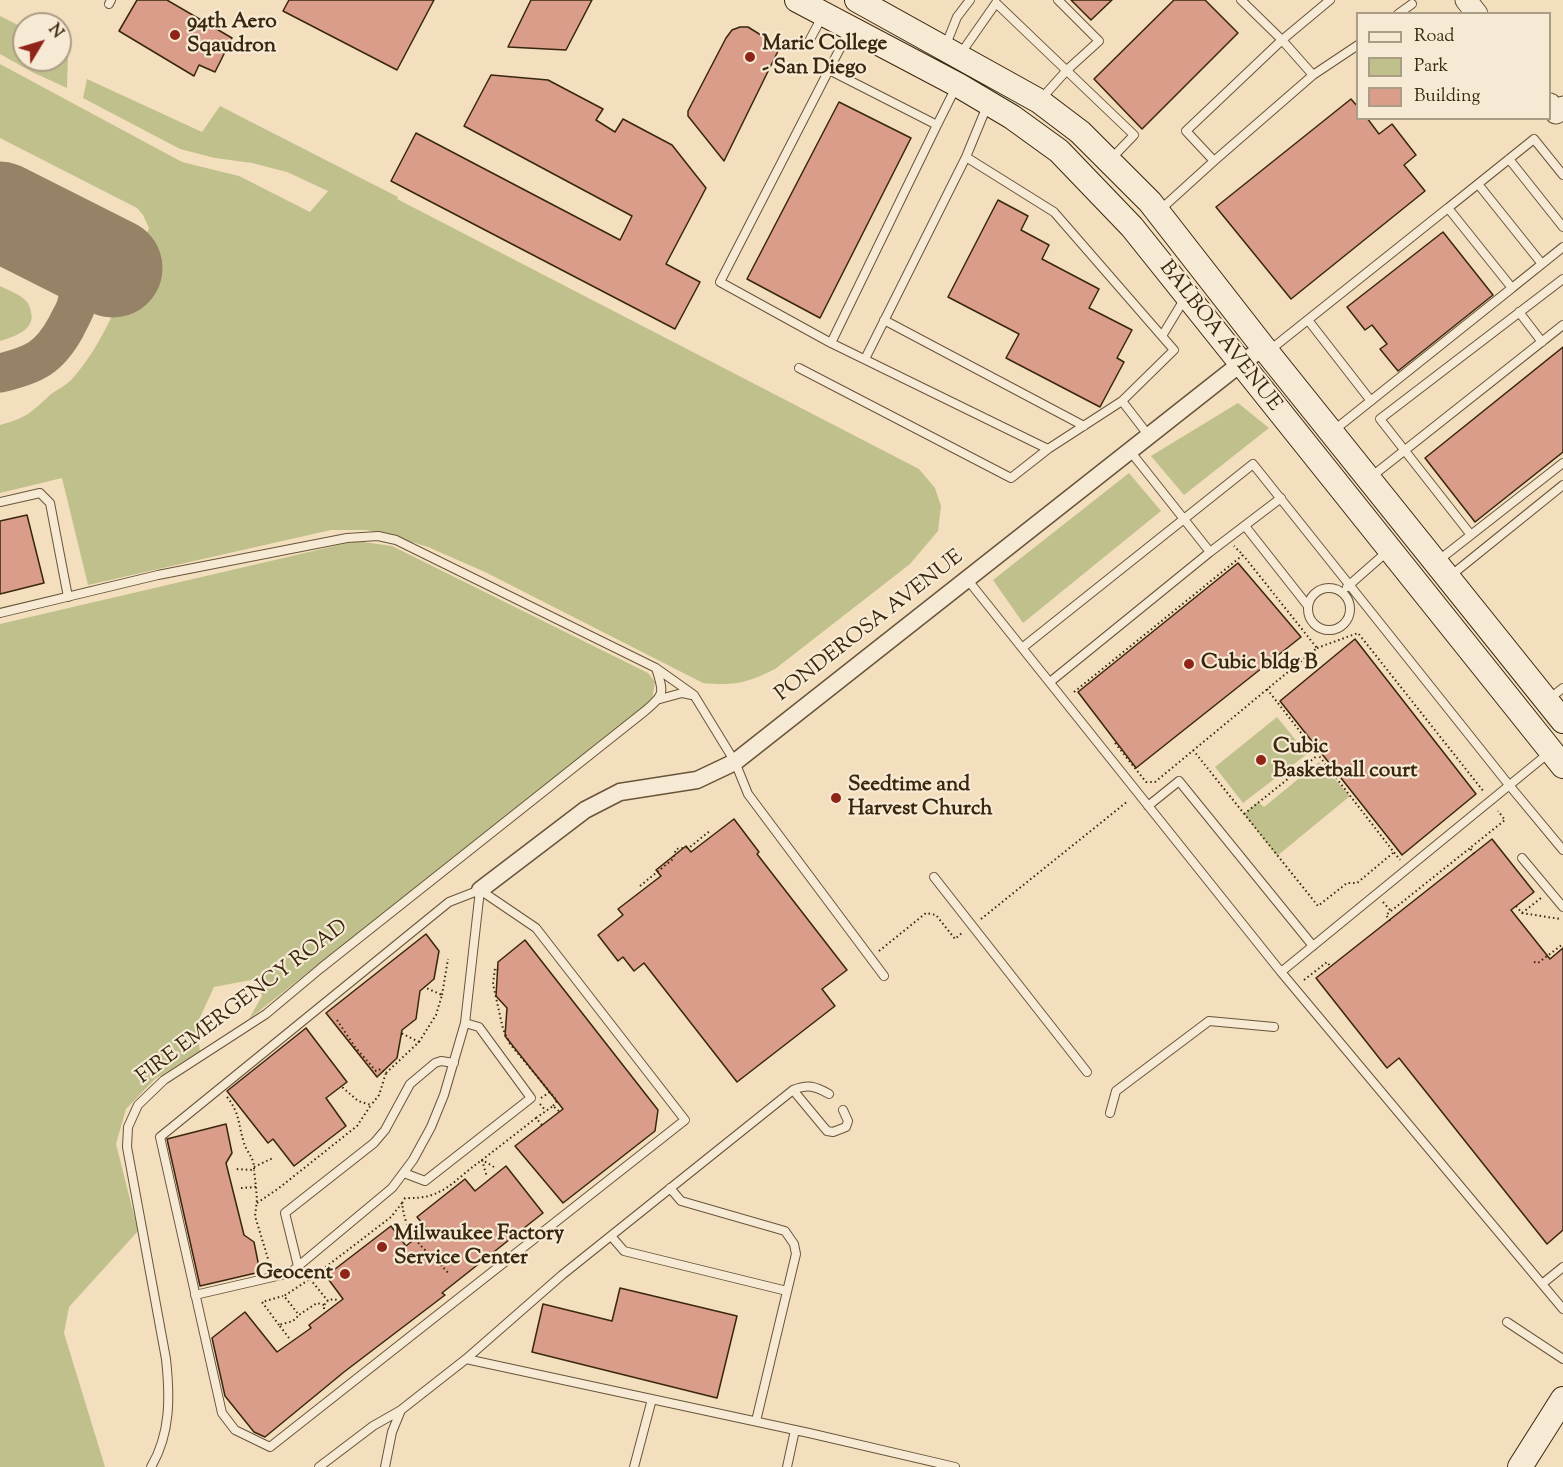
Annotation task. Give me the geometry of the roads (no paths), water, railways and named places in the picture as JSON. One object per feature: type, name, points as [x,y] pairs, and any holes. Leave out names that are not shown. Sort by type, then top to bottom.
[{"type":"main road","name":"BALBOA AVENUE","points":[[797,0],[958,85],[1012,117],[1059,151],[1132,227],[1389,550],[1559,753]]},
{"type":"main road","name":"BALBOA AVENUE","points":[[857,0],[1039,101],[1080,132],[1109,161],[1158,213],[1442,570],[1555,695],[1563,721]]},
{"type":"main road","points":[[1520,1467],[1563,1399]]},
{"type":"street","points":[[1466,0],[1475,12]]},
{"type":"street","name":"PONDEROSA AVENUE","points":[[480,890],[585,810],[620,792],[697,780],[735,762],[1240,364],[1265,350]]},
{"type":"lane","points":[[952,52],[957,17],[970,0]]},
{"type":"lane","points":[[1039,101],[1066,70],[1099,40],[1058,0]]},
{"type":"lane","points":[[1241,0],[1282,40],[1313,75]]},
{"type":"lane","points":[[1214,161],[1186,131],[1282,40],[1330,0]]},
{"type":"lane","points":[[952,52],[996,3],[1134,135],[1109,161]]},
{"type":"lane","points":[[1401,12],[1412,3]]},
{"type":"lane","points":[[807,45],[823,14]]},
{"type":"lane","points":[[850,29],[720,282],[831,343],[1048,449]]},
{"type":"lane","points":[[1158,213],[1313,75],[1356,46]]},
{"type":"lane","points":[[829,70],[937,125]]},
{"type":"lane","points":[[831,343],[958,85]]},
{"type":"lane","points":[[864,359],[966,157],[988,103]]},
{"type":"lane","points":[[1265,350],[1308,320],[1534,139],[1563,175]]},
{"type":"lane","points":[[799,368],[1011,478],[1048,449],[1122,401],[1174,350],[1054,212],[966,157]]},
{"type":"lane","points":[[1509,159],[1563,227]]},
{"type":"lane","points":[[1478,184],[1542,264]]},
{"type":"lane","points":[[1448,208],[1512,288]]},
{"type":"lane","points":[[1331,432],[1563,247]]},
{"type":"lane","points":[[1471,535],[1380,419],[1563,279]]},
{"type":"lane","points":[[1162,336],[1186,296]]},
{"type":"lane","points":[[1519,312],[1542,342]]},
{"type":"lane","points":[[884,320],[1084,426]]},
{"type":"lane","points":[[1308,320],[1371,401]]},
{"type":"lane","points":[[1369,479],[1563,325]]},
{"type":"lane","points":[[1122,401],[1149,436]]},
{"type":"lane","points":[[1130,451],[1210,552]]},
{"type":"lane","points":[[1442,570],[1471,535],[1563,463]]},
{"type":"lane","points":[[1022,648],[1253,464],[1563,850]]},
{"type":"lane","points":[[1442,570],[1563,485]]},
{"type":"lane","points":[[0,502],[40,493],[50,503],[69,597]]},
{"type":"lane","points":[[1050,682],[1210,552],[1281,498]]},
{"type":"lane","points":[[1245,526],[1308,606]]},
{"type":"lane","points":[[0,613],[194,568],[347,538],[378,536],[416,548],[656,668],[694,695],[735,762],[748,794],[884,976]]},
{"type":"lane","points":[[1342,592],[1389,550]]},
{"type":"lane","points":[[967,579],[1294,988],[1563,1309]]},
{"type":"lane","points":[[1333,587],[1349,600],[1350,614],[1343,625],[1330,630],[1317,627],[1309,616],[1308,606],[1312,595],[1318,590],[1333,587]]},
{"type":"lane","points":[[656,668],[662,687],[660,699]]},
{"type":"lane","name":"FIRE EMERGENCY ROAD","points":[[151,1467],[166,1432],[169,1392],[166,1359],[127,1147],[128,1127],[138,1106],[164,1080],[266,1014],[660,699],[682,693],[694,695]]},
{"type":"lane","points":[[1281,972],[1509,785],[1559,753]]},
{"type":"lane","points":[[1148,806],[1179,781],[1313,946]]},
{"type":"lane","points":[[1522,858],[1560,909]]},
{"type":"lane","points":[[934,877],[1087,1072]]},
{"type":"lane","points":[[195,1295],[290,1273],[393,1188],[404,1173],[431,1127],[454,1063],[465,1023],[480,890]]},
{"type":"lane","points":[[480,890],[536,928],[685,1120],[270,1447],[235,1431],[222,1413],[160,1137],[449,902],[480,890]]},
{"type":"lane","points":[[1110,1113],[1116,1091],[1209,1022],[1274,1027]]},
{"type":"lane","points":[[404,1173],[425,1180],[531,1098],[479,1027],[465,1023]]},
{"type":"lane","points":[[298,1266],[285,1213],[374,1143],[385,1130],[410,1083],[419,1075],[441,1060],[454,1063]]},
{"type":"lane","points":[[319,1467],[373,1426],[401,1410],[466,1359],[561,1275],[794,1090],[807,1085],[817,1087],[829,1094]]},
{"type":"lane","points":[[794,1090],[827,1131],[841,1131],[846,1127],[847,1116],[843,1110]]},
{"type":"lane","points":[[670,1188],[681,1201],[785,1231],[794,1244],[796,1254],[756,1421]]},
{"type":"lane","points":[[611,1236],[624,1251],[787,1291]]},
{"type":"lane","points":[[1542,1284],[1563,1267]]},
{"type":"lane","points":[[1507,1322],[1563,1359]]},
{"type":"lane","points":[[466,1359],[756,1421],[955,1467]]},
{"type":"lane","points":[[634,1467],[652,1399]]},
{"type":"lane","points":[[385,1467],[392,1432],[401,1410]]},
{"type":"lane","points":[[787,1467],[795,1430]]},
{"type":"place","name":"94th Aero Sqaudron","points":[[175,35]]},
{"type":"place","name":"Maric College - San Diego","points":[[750,57]]},
{"type":"place","name":"Cubic bldg B","points":[[1189,664]]},
{"type":"place","name":"Cubic Basketball court","points":[[1261,760]]},
{"type":"place","name":"Seedtime and Harvest Church","points":[[836,798]]},
{"type":"place","name":"Milwaukee Factory Service Center","points":[[382,1247]]},
{"type":"place","name":"Geocent","points":[[345,1274]]}]
